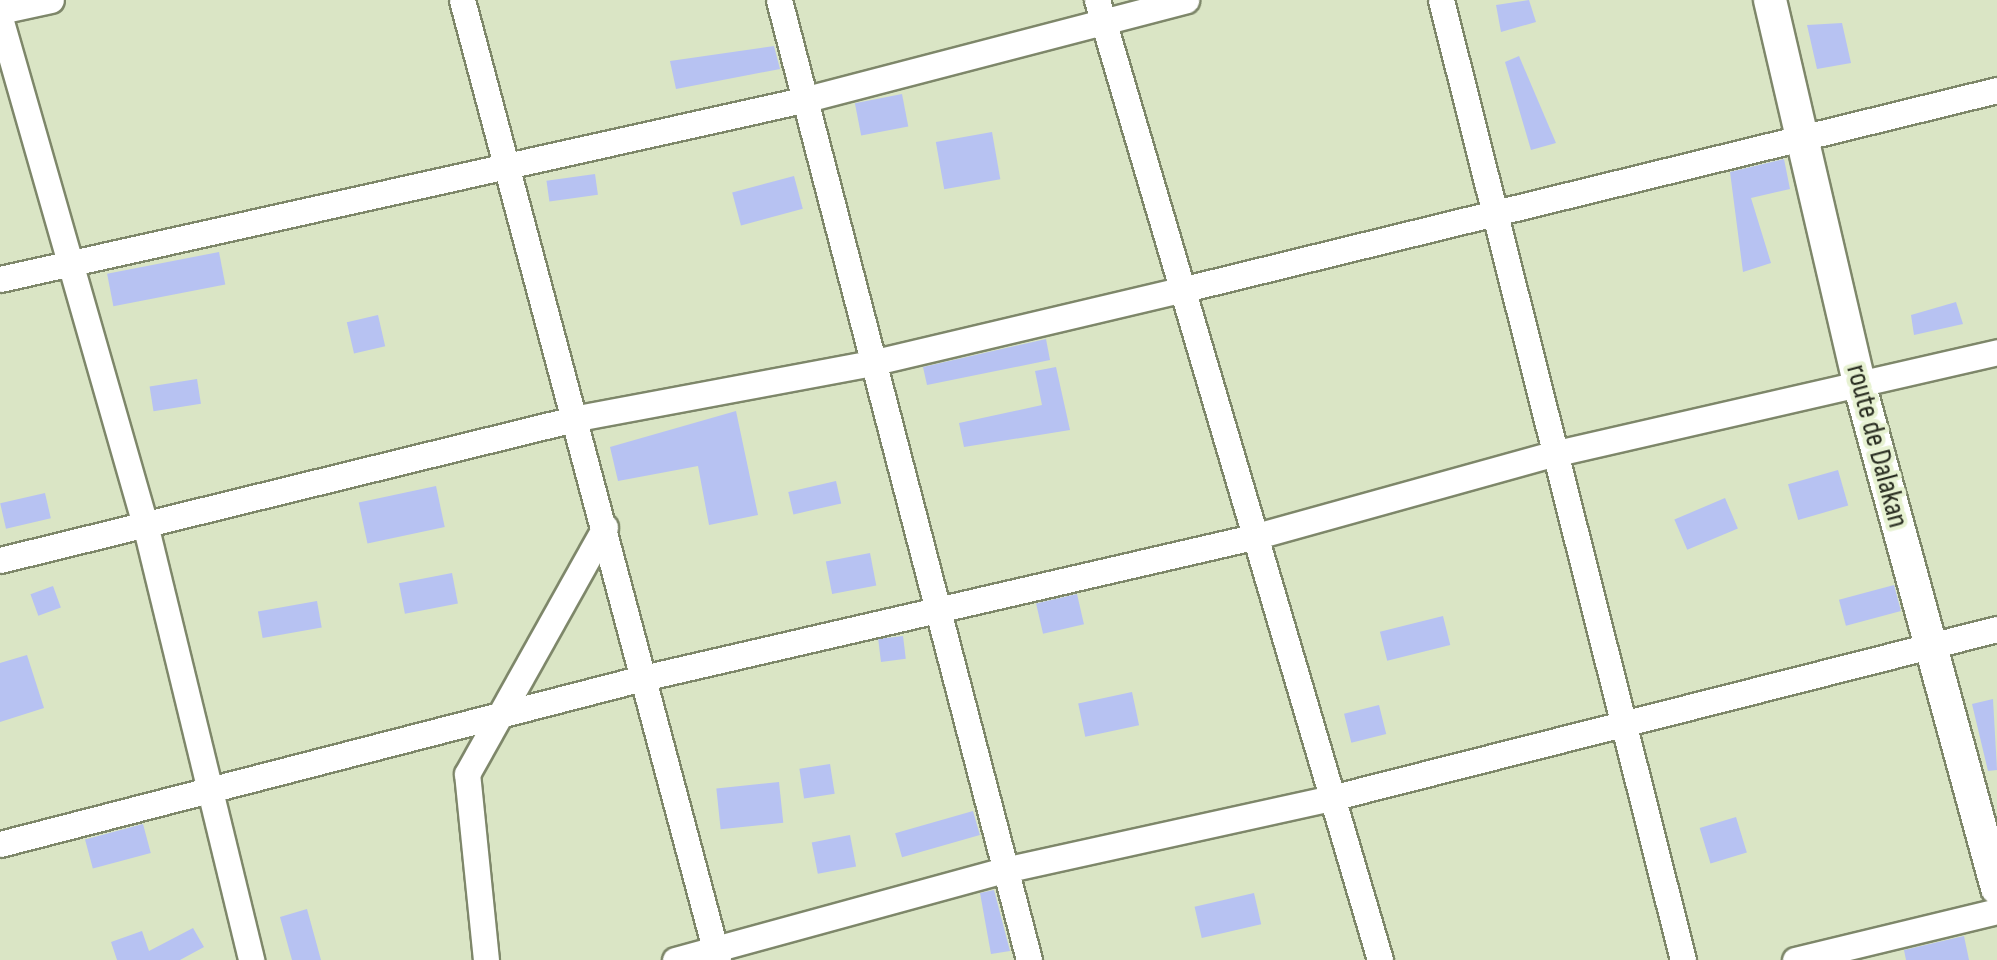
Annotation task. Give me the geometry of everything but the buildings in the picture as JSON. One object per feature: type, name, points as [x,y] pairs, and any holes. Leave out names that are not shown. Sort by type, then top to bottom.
[{"type":"street","points":[[51,0],[0,15],[67,264],[146,528],[251,960]]},
{"type":"street","points":[[462,0],[578,418],[716,953]]},
{"type":"street","points":[[779,0],[1029,960]]},
{"type":"street","points":[[0,278],[804,100],[1099,9],[1186,0]]},
{"type":"street","points":[[1441,0],[1554,454],[1627,722],[1683,960]]},
{"type":"street","name":"route de Dalakan","points":[[1770,0],[1859,384],[1997,888]]},
{"type":"street","points":[[1099,9],[1185,289],[1380,960]]},
{"type":"street","points":[[0,560],[146,528],[578,418],[872,363],[1802,142],[1997,90]]},
{"type":"street","points":[[0,844],[643,678],[1254,537],[1554,454],[1997,352]]},
{"type":"street","points":[[486,960],[467,774],[495,715],[604,527]]},
{"type":"street","points":[[674,960],[716,953],[1004,870],[1331,798],[1997,628]]},
{"type":"street","points":[[1796,960],[1997,911]]}]
